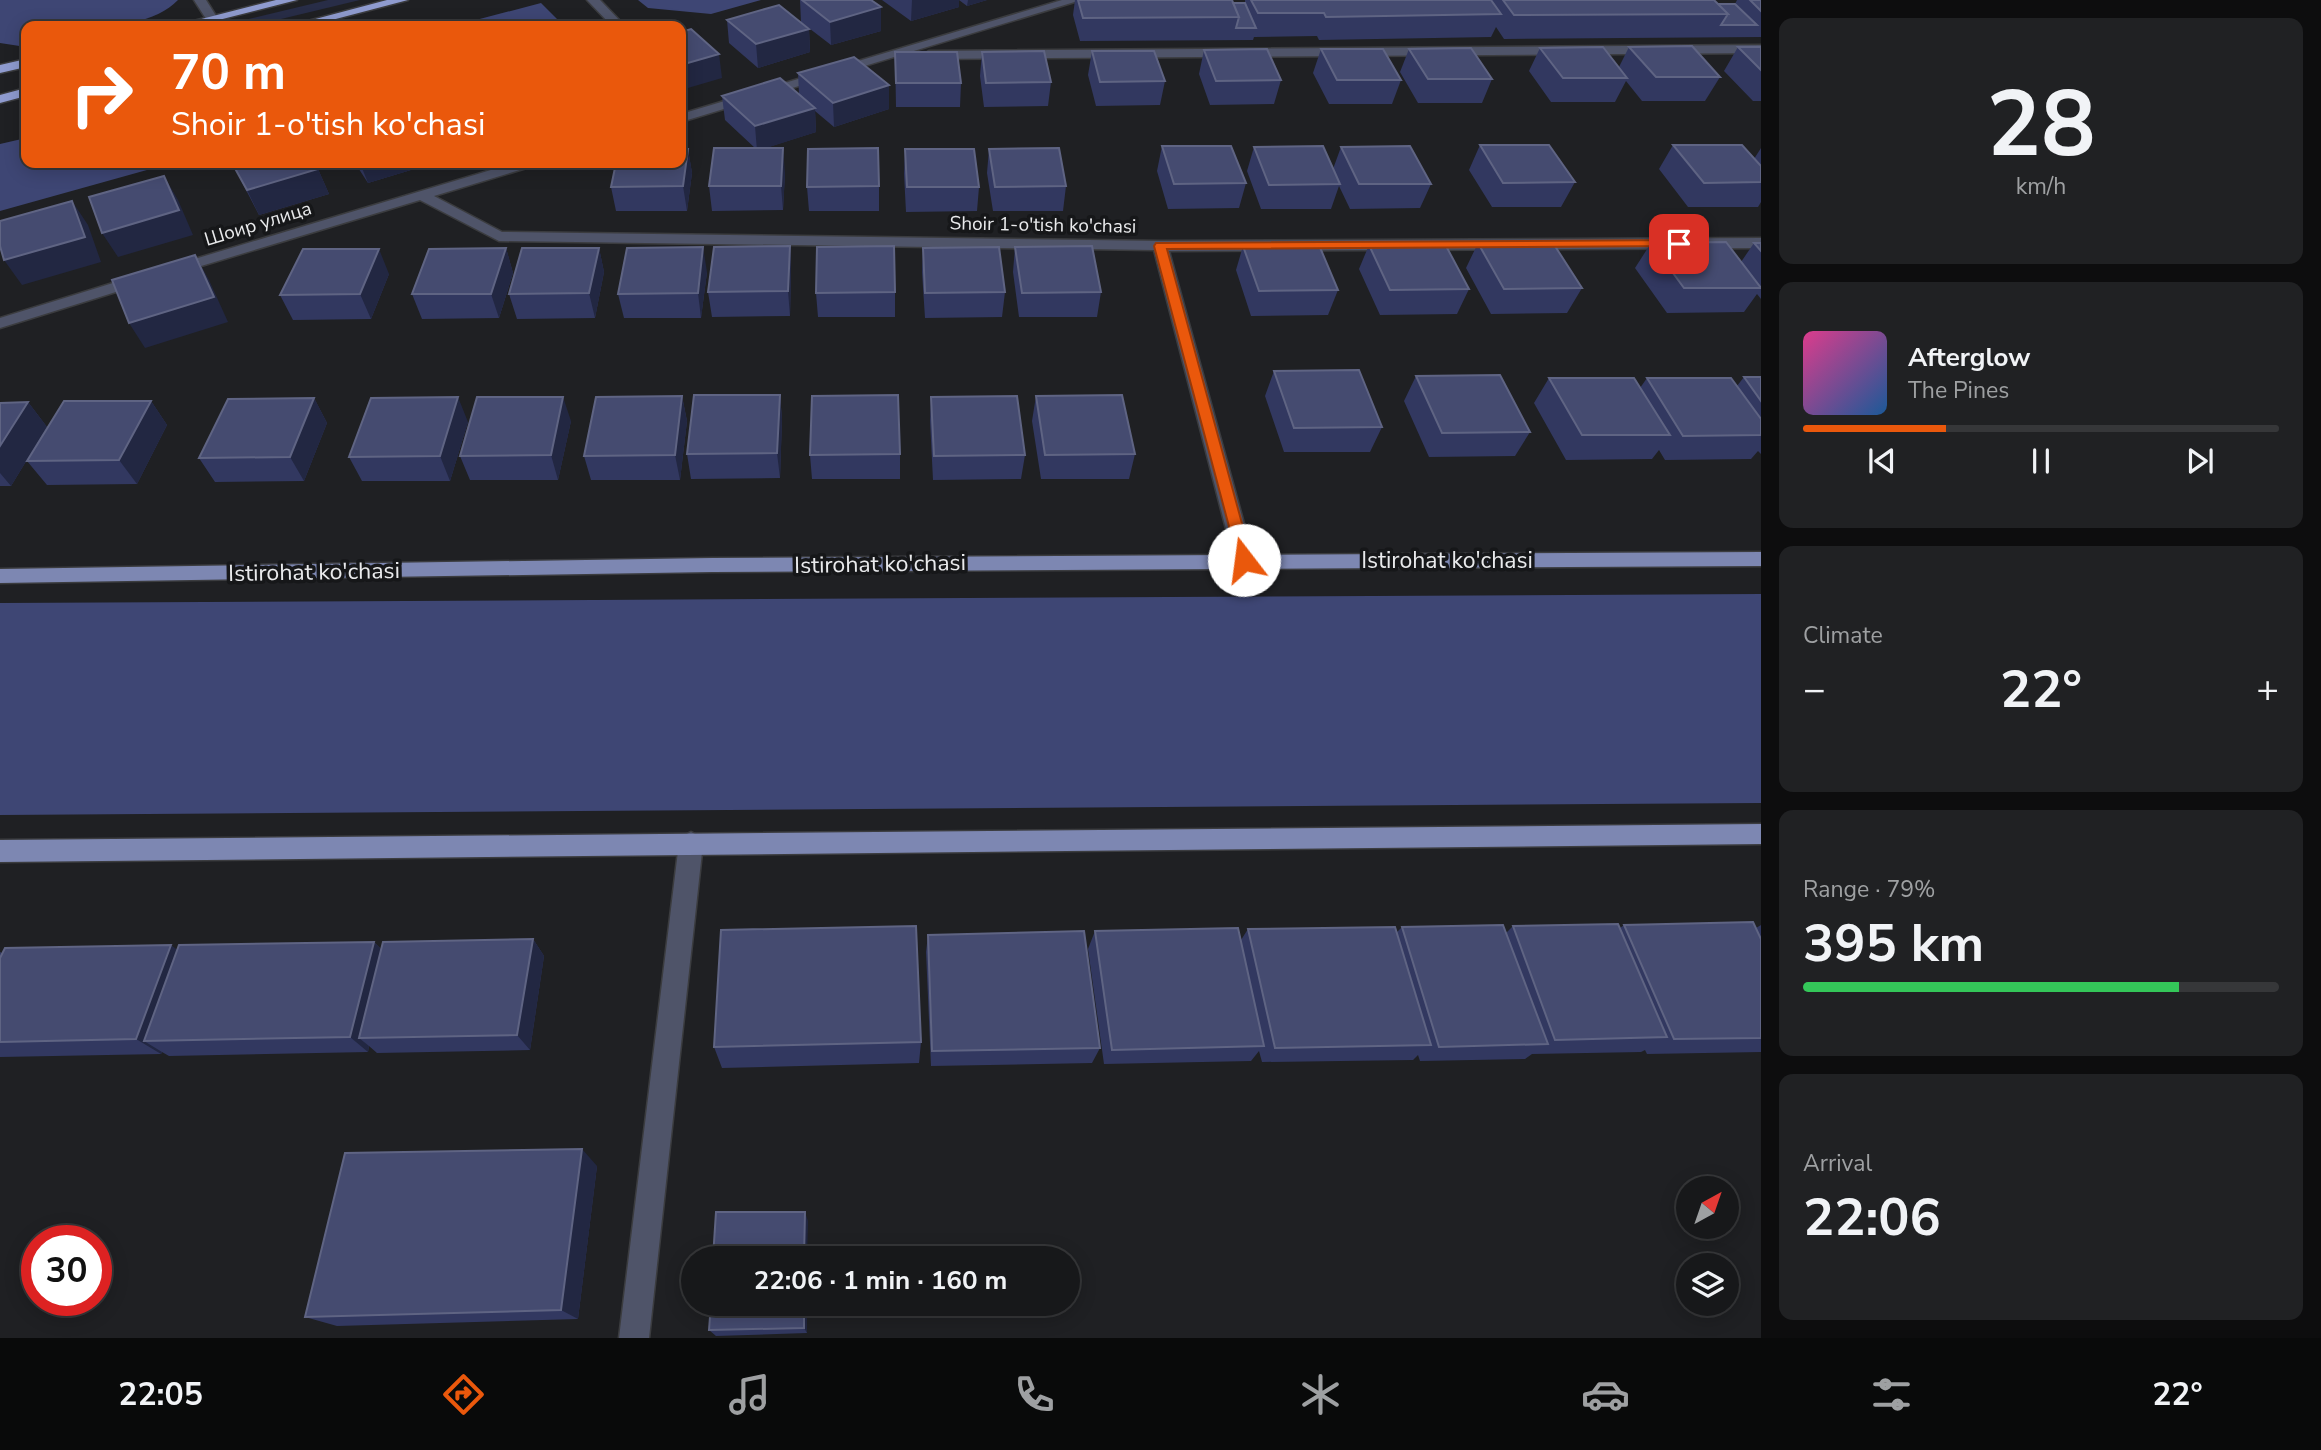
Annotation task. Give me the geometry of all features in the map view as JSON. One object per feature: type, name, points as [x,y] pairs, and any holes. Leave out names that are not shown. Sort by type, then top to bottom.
[{"type":"highway","points":[[203,21],[291,0]]},
{"type":"highway","points":[[316,21],[402,0]]},
{"type":"highway","points":[[0,69],[21,64]]},
{"type":"highway","points":[[0,99],[21,93]]},
{"type":"main road","name":"Istirohat ko'chasi","points":[[0,576],[1244,560],[1761,559]]},
{"type":"main road","points":[[0,851],[1761,834]]},
{"type":"street","points":[[200,0],[212,19]]},
{"type":"street","points":[[593,0],[614,21]]},
{"type":"street","points":[[686,117],[1076,0]]},
{"type":"street","points":[[896,55],[1761,49]]},
{"type":"street","name":"Шоир улица","points":[[0,323],[511,168]]},
{"type":"street","name":"Shoir 1-o'tish ko'chasi","points":[[420,194],[499,236],[1160,246],[1761,243]]},
{"type":"street","points":[[1160,246],[1244,560]]},
{"type":"street","points":[[634,1338],[691,843]]},
{"type":"shaded area","points":[[0,0],[178,0],[164,11],[135,21],[21,21],[21,46],[0,43]]},
{"type":"shaded area","points":[[328,0],[360,0],[273,21],[240,21]]},
{"type":"shaded area","points":[[638,0],[761,0],[711,14],[648,8]]},
{"type":"shaded area","points":[[541,3],[559,21],[472,21]]},
{"type":"shaded area","points":[[21,139],[21,168],[154,168],[0,211],[0,144]]},
{"type":"shaded area","points":[[1761,594],[1761,803],[0,815],[0,603]]},
{"type":"building","points":[[802,0],[871,0],[881,7],[830,22]]},
{"type":"building","points":[[1078,0],[1232,0],[1239,17],[1083,18]]},
{"type":"building","points":[[1251,0],[1491,0],[1501,14],[1326,17],[1324,13],[1258,13]]},
{"type":"building","points":[[1503,0],[1714,0],[1728,14],[1514,15]]},
{"type":"building","points":[[1750,0],[1761,0],[1761,11]]},
{"type":"building","points":[[1233,3],[1245,3],[1256,28],[1236,28],[1239,17]]},
{"type":"building","points":[[1718,4],[1735,4],[1757,25],[1721,25],[1728,14]]},
{"type":"building","points":[[779,5],[809,29],[756,44],[727,20]]},
{"type":"building","points":[[691,29],[719,54],[686,64],[686,30]]},
{"type":"building","points":[[1692,46],[1720,77],[1656,77],[1629,47]]},
{"type":"building","points":[[1603,47],[1627,78],[1563,78],[1540,48]]},
{"type":"building","points":[[1738,47],[1761,47],[1761,70]]},
{"type":"building","points":[[1471,48],[1492,79],[1428,79],[1409,49]]},
{"type":"building","points":[[1267,49],[1281,80],[1216,81],[1204,50]]},
{"type":"building","points":[[1321,49],[1383,49],[1401,80],[1337,80]]},
{"type":"building","points":[[1044,51],[1051,82],[986,83],[982,52]]},
{"type":"building","points":[[1092,51],[1154,51],[1165,81],[1100,82]]},
{"type":"building","points":[[895,52],[957,52],[961,83],[896,83]]},
{"type":"building","points":[[854,57],[889,85],[833,103],[798,73]]},
{"type":"building","points":[[780,78],[815,108],[755,126],[722,96]]},
{"type":"building","points":[[1480,145],[1549,145],[1575,182],[1503,183]]},
{"type":"building","points":[[1673,145],[1742,145],[1761,166],[1761,182],[1704,183]]},
{"type":"building","points":[[1162,146],[1231,146],[1246,183],[1174,184]]},
{"type":"building","points":[[1323,146],[1340,184],[1269,185],[1254,147]]},
{"type":"building","points":[[1410,146],[1431,184],[1359,184],[1341,147]]},
{"type":"building","points":[[714,148],[783,148],[781,186],[709,186]]},
{"type":"building","points":[[878,148],[879,186],[807,187],[808,149]]},
{"type":"building","points":[[1059,148],[1066,186],[995,187],[989,149]]},
{"type":"building","points":[[905,149],[974,149],[979,187],[907,187]]},
{"type":"building","points":[[235,168],[318,169],[247,190]]},
{"type":"building","points":[[615,168],[685,168],[683,186],[611,187]]},
{"type":"building","points":[[164,176],[179,210],[102,233],[89,197]]},
{"type":"building","points":[[72,201],[85,237],[4,260],[0,246],[0,221]]},
{"type":"building","points":[[1726,242],[1761,288],[1684,288],[1651,243]]},
{"type":"building","points":[[1478,243],[1553,243],[1582,288],[1504,289]]},
{"type":"building","points":[[1445,244],[1469,289],[1390,290],[1369,245]]},
{"type":"building","points":[[1319,245],[1338,290],[1259,291],[1243,246]]},
{"type":"building","points":[[790,246],[788,291],[708,292],[714,247]]},
{"type":"building","points":[[894,246],[895,292],[816,293],[817,247]]},
{"type":"building","points":[[1092,246],[1101,292],[1022,293],[1015,247]]},
{"type":"building","points":[[703,247],[698,293],[618,294],[627,248]]},
{"type":"building","points":[[999,247],[1005,292],[925,293],[923,248]]},
{"type":"building","points":[[506,248],[491,294],[412,294],[429,249]]},
{"type":"building","points":[[522,248],[599,248],[589,293],[509,294]]},
{"type":"building","points":[[303,249],[379,249],[360,294],[280,295]]},
{"type":"building","points":[[195,255],[214,297],[129,323],[112,280]]},
{"type":"building","points":[[1359,370],[1382,427],[1294,428],[1274,371]]},
{"type":"building","points":[[1500,375],[1530,432],[1442,433],[1416,376]]},
{"type":"building","points":[[1744,377],[1761,377],[1761,401]]},
{"type":"building","points":[[1549,378],[1634,378],[1670,435],[1582,435]]},
{"type":"building","points":[[1647,378],[1731,378],[1761,419],[1761,435],[1683,436]]},
{"type":"building","points":[[694,395],[780,395],[777,453],[687,454]]},
{"type":"building","points":[[898,395],[900,454],[810,455],[812,396]]},
{"type":"building","points":[[1122,395],[1135,454],[1045,455],[1036,396]]},
{"type":"building","points":[[682,396],[675,455],[584,456],[596,397]]},
{"type":"building","points":[[1017,396],[1025,455],[934,456],[931,397]]},
{"type":"building","points":[[458,397],[440,456],[349,457],[371,398]]},
{"type":"building","points":[[477,397],[563,397],[551,455],[460,456]]},
{"type":"building","points":[[314,398],[290,457],[199,458],[228,399]]},
{"type":"building","points":[[64,401],[151,401],[119,460],[27,461]]},
{"type":"building","points":[[28,402],[0,446],[0,403]]},
{"type":"building","points":[[1753,922],[1761,939],[1761,1038],[1674,1039],[1624,925]]},
{"type":"building","points":[[1618,924],[1667,1037],[1555,1040],[1513,926]]},
{"type":"building","points":[[1503,925],[1548,1044],[1439,1047],[1402,927]]},
{"type":"building","points":[[916,926],[921,1042],[714,1047],[721,930]]},
{"type":"building","points":[[1395,927],[1431,1045],[1275,1048],[1248,929]]},
{"type":"building","points":[[1238,928],[1264,1046],[1112,1050],[1095,931]]},
{"type":"building","points":[[1084,931],[1100,1048],[932,1051],[928,935]]},
{"type":"building","points":[[533,939],[517,1035],[359,1038],[383,942]]},
{"type":"building","points":[[374,942],[350,1037],[144,1041],[179,945]]},
{"type":"building","points":[[171,945],[136,1039],[0,1042],[0,958],[5,948]]},
{"type":"building","points":[[582,1149],[561,1310],[305,1317],[345,1153]]},
{"type":"building","points":[[716,1212],[805,1212],[804,1246],[714,1246]]},
{"type":"building","points":[[710,1316],[804,1316],[804,1328],[709,1330]]},
{"type":"route","points":[[1244,560],[1160,246],[1679,244]]}]
